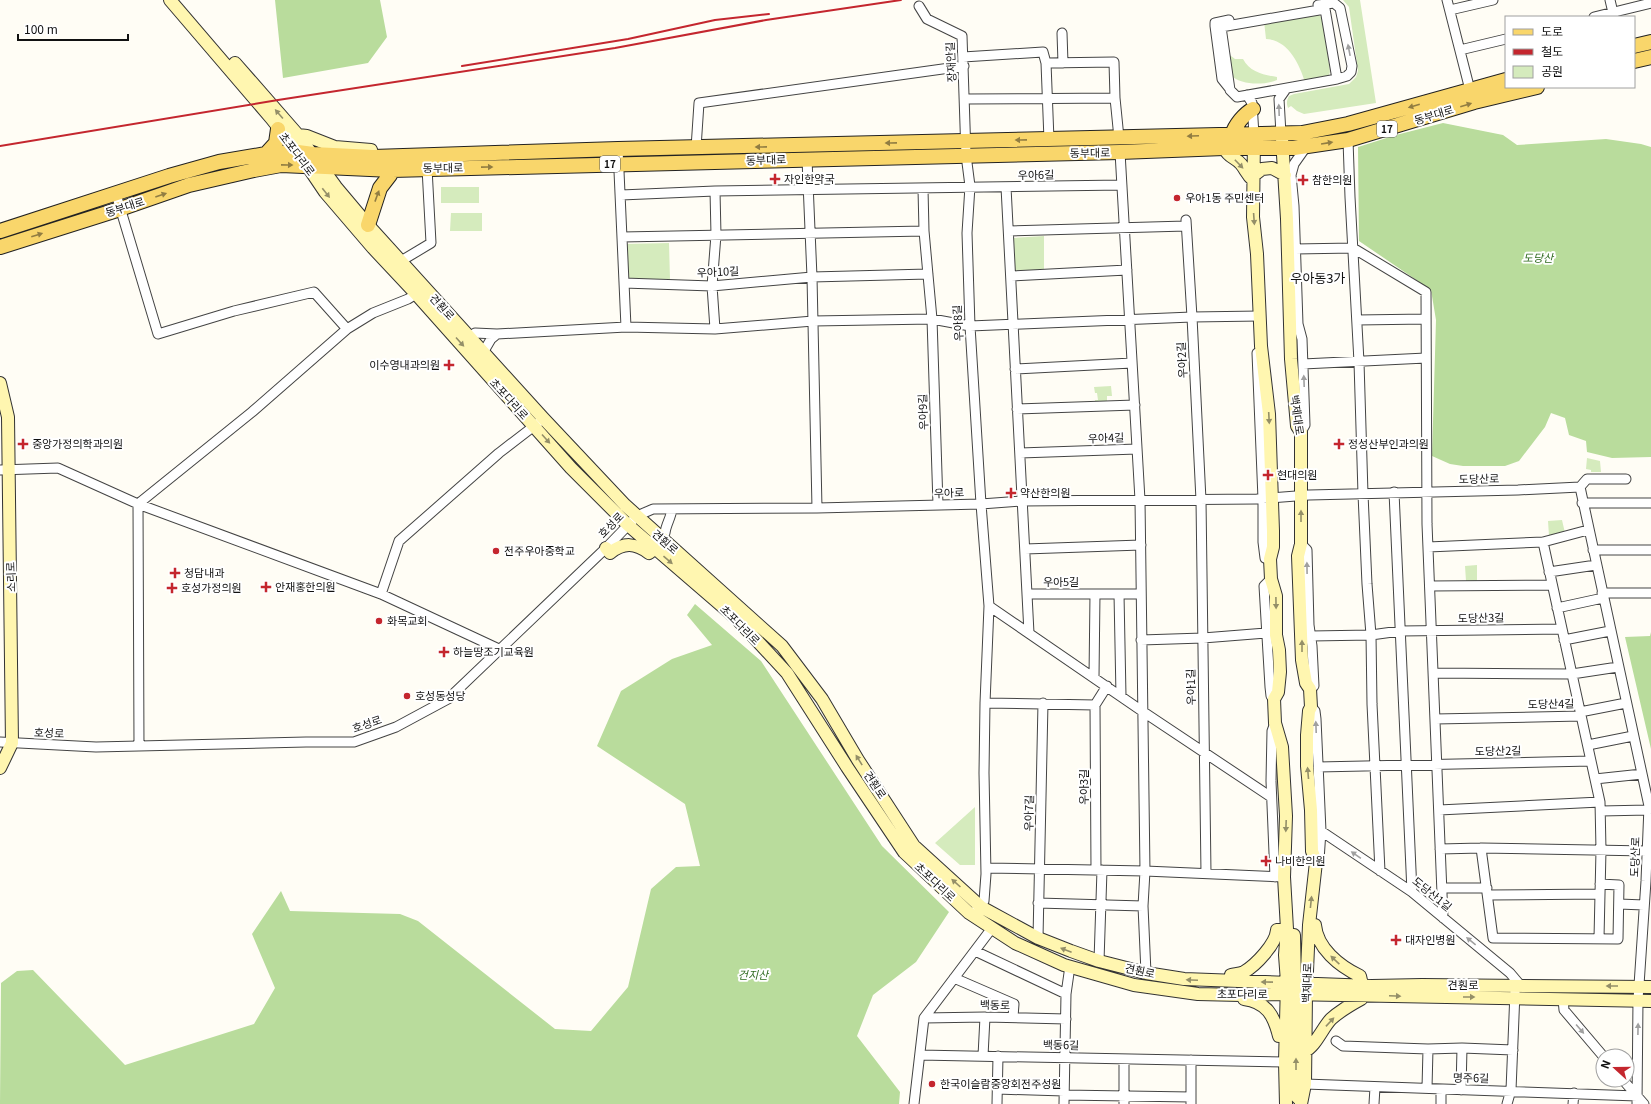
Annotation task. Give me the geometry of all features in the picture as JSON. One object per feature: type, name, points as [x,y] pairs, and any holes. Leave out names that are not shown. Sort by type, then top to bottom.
[{"type":"main road","points":[[1635,46],[1651,42]]},
{"type":"main road","points":[[1635,61],[1651,57]]},
{"type":"main road","name":"동부대로","points":[[0,247],[120,209],[189,185],[281,165],[373,157],[618,149],[966,148],[1120,152],[1224,148],[1281,134],[1308,132],[1348,124],[1505,80]]},
{"type":"main road","name":"동부대로","points":[[0,231],[168,176],[219,162],[266,154],[298,152],[314,162],[392,170],[807,159],[966,148],[1049,140],[1232,135],[1283,148],[1306,147],[1348,140],[1474,102],[1533,88]]},
{"type":"main road","points":[[1232,135],[1234,128],[1245,114],[1253,109]]},
{"type":"main road","points":[[266,154],[276,143],[278,129]]},
{"type":"main road","points":[[368,225],[380,188],[392,170]]},
{"type":"street","name":"초포다리로","points":[[170,0],[298,152]]},
{"type":"street","name":"초포다리로","points":[[180,0],[298,135],[314,162],[324,192],[373,248],[421,291],[539,422],[581,478],[628,525],[657,543],[737,620],[787,673],[847,768],[904,852],[976,911],[992,928],[1015,943],[1064,965],[1134,985],[1198,994],[1240,995],[1296,988],[1361,990],[1430,997]]},
{"type":"street","points":[[1447,0],[1470,90]]},
{"type":"street","points":[[1450,10],[1493,0]]},
{"type":"street","points":[[1610,0],[1613,15],[1651,3]]},
{"type":"street","points":[[1334,3],[1340,8],[1352,66],[1351,72],[1348,76],[1286,89],[1237,97],[1222,79],[1216,23],[1334,3]]},
{"type":"street","name":"장재안길","points":[[919,6],[927,20],[962,36],[966,99],[966,148]]},
{"type":"street","points":[[1230,90],[1221,27],[1325,9],[1336,79]]},
{"type":"street","points":[[1062,33],[1063,63]]},
{"type":"street","points":[[1460,50],[1505,39]]},
{"type":"street","points":[[696,148],[699,103],[964,62],[1043,52],[1046,63],[1046,98],[1049,140]]},
{"type":"street","name":"동부대로","points":[[1046,63],[1114,62],[1115,98],[1119,138]]},
{"type":"street","points":[[1281,134],[1279,99],[1286,89]]},
{"type":"street","points":[[1247,96],[1252,103],[1253,109],[1254,141]]},
{"type":"street","points":[[966,99],[1115,98]]},
{"type":"street","name":"백제대로","points":[[1281,134],[1285,175],[1292,368],[1297,426],[1300,432],[1301,544],[1298,556],[1302,660],[1306,683],[1310,689],[1311,707],[1309,711],[1307,735],[1307,766],[1311,810],[1312,851],[1316,862],[1309,925],[1286,1036],[1286,1104]]},
{"type":"street","points":[[298,135],[307,136],[334,147],[371,150],[373,157]]},
{"type":"street","points":[[1348,140],[1359,362],[1367,584],[1371,635],[1372,704],[1380,871]]},
{"type":"street","name":"백제대로","points":[[1254,141],[1253,217],[1257,254],[1261,346],[1269,414],[1267,498],[1273,547],[1270,559],[1271,579],[1276,596],[1276,635],[1279,650],[1280,672],[1278,692],[1274,699]]},
{"type":"street","points":[[1300,432],[1305,426],[1303,364],[1302,339],[1298,324],[1294,206],[1291,175],[1294,164],[1306,147]]},
{"type":"street","name":"우아8길","points":[[966,148],[970,186],[967,234],[970,326],[981,504]]},
{"type":"street","points":[[1224,148],[1228,156],[1241,164],[1247,175],[1253,178],[1262,169],[1272,168],[1285,175]]},
{"type":"street","points":[[618,149],[626,327]]},
{"type":"street","name":"우아4길","points":[[1120,152],[1140,500]]},
{"type":"street","points":[[807,159],[812,277],[817,508]]},
{"type":"street","name":"견훤로","points":[[314,162],[401,261],[421,291],[484,352],[539,422],[637,516],[657,543]]},
{"type":"street","points":[[401,261],[431,243],[427,168]]},
{"type":"street","name":"우아6길","points":[[1021,501],[1020,453],[1012,324],[1006,187],[1122,185]]},
{"type":"street","points":[[621,195],[809,189],[923,189],[970,186],[1006,187]]},
{"type":"street","name":"우아9길","points":[[923,189],[924,231],[932,319],[938,505]]},
{"type":"street","points":[[714,191],[716,235],[712,286],[714,329]]},
{"type":"street","points":[[116,194],[158,334],[234,311],[314,292],[347,329]]},
{"type":"street","points":[[1294,206],[1287,220],[1295,232]]},
{"type":"street","name":"우아2길","points":[[1124,227],[1186,223],[1201,500]]},
{"type":"street","points":[[1009,231],[1124,227]]},
{"type":"street","points":[[622,238],[924,231]]},
{"type":"street","points":[[1295,249],[1354,248],[1426,292],[1427,524],[1443,918]]},
{"type":"street","points":[[1011,276],[1127,270]]},
{"type":"street","name":"우아10길","points":[[624,283],[712,286],[812,277],[928,274]]},
{"type":"street","points":[[138,504],[252,412],[347,329],[374,312],[421,291]]},
{"type":"street","points":[[1297,299],[1290,312],[1298,324]]},
{"type":"street","points":[[469,337],[475,333],[497,334],[626,327],[714,329],[813,321],[932,319],[970,326],[1192,317],[1260,316]]},
{"type":"street","points":[[1357,320],[1426,319]]},
{"type":"street","points":[[484,352],[491,339],[497,334]]},
{"type":"street","points":[[1303,364],[1426,358]]},
{"type":"street","points":[[1015,369],[1132,363]]},
{"type":"street","name":"소리로","points":[[0,383],[8,417],[5,470],[11,585],[12,743],[0,768]]},
{"type":"street","points":[[1017,409],[1135,405]]},
{"type":"street","points":[[381,594],[399,541],[499,453],[539,422]]},
{"type":"street","name":"우아4길","points":[[1020,453],[1138,449]]},
{"type":"street","points":[[5,470],[58,468],[138,504],[381,594],[500,649]]},
{"type":"street","points":[[1580,487],[1587,479],[1626,479]]},
{"type":"street","name":"도당산로","points":[[1267,498],[1394,492],[1518,490],[1580,487],[1588,530],[1649,808],[1647,851],[1649,881],[1644,906],[1645,987],[1638,1000],[1637,1100]]},
{"type":"street","points":[[1394,492],[1412,892]]},
{"type":"street","name":"우아로","points":[[637,516],[653,509],[817,508],[981,504],[1021,501],[1267,498]]},
{"type":"street","points":[[1140,500],[1146,972]]},
{"type":"street","name":"우아1길","points":[[1201,500],[1206,873]]},
{"type":"street","name":"우아5길","points":[[1021,501],[1028,594],[1029,633]]},
{"type":"street","points":[[1582,502],[1651,503]]},
{"type":"street","points":[[138,504],[139,746]]},
{"type":"street","points":[[976,911],[984,901],[986,868],[984,773],[989,606],[981,504]]},
{"type":"street","points":[[606,548],[610,553],[620,546],[636,545],[649,553],[665,533],[666,524],[671,518],[672,509]]},
{"type":"street","name":"호성로","points":[[0,742],[96,747],[354,742],[396,727],[448,699],[606,548],[637,516]]},
{"type":"street","points":[[1428,547],[1543,542],[1588,530]]},
{"type":"street","name":"도당산4길","points":[[1435,719],[1581,714],[1543,542]]},
{"type":"street","name":"백제대로","points":[[1301,544],[1307,550],[1309,625],[1314,686],[1310,689]]},
{"type":"street","points":[[1025,550],[1141,545]]},
{"type":"street","points":[[1593,550],[1651,550]]},
{"type":"street","points":[[1549,572],[1596,565]]},
{"type":"street","name":"백제대로","points":[[1271,579],[1264,586],[1266,633],[1271,696],[1274,699],[1275,723],[1282,747],[1286,816],[1279,877]]},
{"type":"street","points":[[1430,586],[1552,586]]},
{"type":"street","points":[[1557,608],[1603,596],[1651,593]]},
{"type":"street","name":"우아5길","points":[[1028,594],[1095,594]]},
{"type":"street","points":[[1094,677],[1095,594],[1141,594]]},
{"type":"street","points":[[1119,594],[1121,696]]},
{"type":"street","points":[[989,606],[1271,797]]},
{"type":"street","name":"도당산3길","points":[[1311,636],[1371,635],[1400,631],[1562,629]]},
{"type":"street","points":[[1564,640],[1610,631]]},
{"type":"street","points":[[1142,640],[1203,638],[1266,633]]},
{"type":"street","points":[[1433,673],[1572,674],[1618,667]]},
{"type":"street","points":[[985,703],[1095,705],[1107,686]]},
{"type":"street","name":"우아7길","points":[[1038,938],[1043,703]]},
{"type":"street","points":[[1493,938],[1599,938],[1601,807],[1581,714],[1626,703]]},
{"type":"street","name":"우아3길","points":[[1095,705],[1100,905],[1099,961]]},
{"type":"street","name":"백제대로","points":[[1311,707],[1315,711],[1321,830],[1319,860],[1316,862]]},
{"type":"street","name":"백제대로","points":[[1275,723],[1272,731],[1271,797],[1286,932],[1285,955],[1296,988],[1305,1051],[1305,1084],[1301,1102]]},
{"type":"street","points":[[1588,745],[1633,736]]},
{"type":"street","name":"도당산2길","points":[[1318,767],[1591,761]]},
{"type":"street","points":[[1595,779],[1642,774]]},
{"type":"street","points":[[1439,810],[1601,807],[1649,808]]},
{"type":"street","name":"도당산1길","points":[[1321,830],[1412,892],[1510,973],[1517,989]]},
{"type":"street","points":[[1440,849],[1481,848],[1647,851]]},
{"type":"street","points":[[1481,848],[1493,938],[1484,951]]},
{"type":"street","points":[[986,868],[1145,871],[1279,877]]},
{"type":"street","name":"도당산로","points":[[1599,938],[1618,939],[1619,904],[1619,885],[1600,884]]},
{"type":"street","points":[[1442,888],[1487,891],[1600,894]]},
{"type":"street","points":[[1038,902],[1144,906]]},
{"type":"street","points":[[1619,904],[1644,906]]},
{"type":"street","name":"견훤로","points":[[976,911],[1038,938],[1099,961],[1184,979],[1231,981],[1296,988]]},
{"type":"street","points":[[1305,1051],[1310,1049],[1331,1019],[1361,999],[1360,976],[1348,970],[1333,958],[1316,936],[1315,925],[1309,925]]},
{"type":"street","points":[[914,1104],[924,1018],[992,928]]},
{"type":"street","points":[[1231,981],[1231,975],[1242,973],[1261,958],[1277,935],[1277,930],[1286,932]]},
{"type":"street","points":[[975,951],[1066,994]]},
{"type":"street","points":[[1064,1097],[1066,994],[1070,966]]},
{"type":"street","points":[[954,978],[1014,1004],[1013,1017]]},
{"type":"street","name":"견훤로","points":[[1361,990],[1645,987]]},
{"type":"street","points":[[1296,988],[1296,1096],[1301,1102]]},
{"type":"street","points":[[1507,1104],[1511,1090],[1517,989]]},
{"type":"street","name":"견훤로","points":[[1430,997],[1517,989],[1563,999],[1651,1001]]},
{"type":"street","points":[[1240,995],[1240,999],[1254,1000],[1266,1008],[1274,1019],[1279,1036],[1286,1036]]},
{"type":"street","points":[[1563,999],[1564,1010],[1596,1048]]},
{"type":"street","points":[[983,1056],[984,1017]]},
{"type":"street","name":"백동로","points":[[924,1018],[1013,1017],[1066,1019]]},
{"type":"street","points":[[1336,1042],[1343,1046],[1513,1050]]},
{"type":"street","points":[[1461,1090],[1462,1048]]},
{"type":"street","points":[[1427,1088],[1428,1049]]},
{"type":"street","name":"백동6길","points":[[920,1055],[1285,1062]]},
{"type":"street","points":[[997,1104],[998,1056]]},
{"type":"street","points":[[1124,1059],[1124,1100]]},
{"type":"street","points":[[997,1089],[1064,1097],[1191,1101],[1191,1060]]},
{"type":"street","name":"명주6길","points":[[1305,1084],[1574,1093],[1637,1100]]},
{"type":"street","points":[[1374,1104],[1375,1087]]},
{"type":"street","points":[[1629,1088],[1637,1100],[1644,1104]]},
{"type":"street","points":[[1441,1104],[1442,1089]]},
{"type":"street","points":[[1574,1093],[1574,1104]]},
{"type":"green space","points":[[275,0],[380,0],[387,37],[368,63],[283,78]]},
{"type":"green space","points":[[1343,0],[1360,0],[1376,103],[1304,114],[1291,106],[1288,108],[1287,102],[1289,96],[1349,84],[1356,77],[1358,71],[1349,7]]},
{"type":"green space","points":[[1318,14],[1323,19],[1330,72],[1328,77],[1305,82],[1292,54],[1281,43],[1266,39],[1264,21]]},
{"type":"green space","points":[[1227,53],[1235,59],[1243,59],[1249,67],[1257,72],[1277,77],[1277,80],[1253,84],[1235,79],[1231,75]]},
{"type":"green space","name":"도당산","points":[[1443,123],[1503,135],[1517,145],[1606,139],[1641,144],[1651,147],[1651,457],[1612,458],[1587,452],[1586,441],[1569,435],[1565,418],[1551,413],[1545,427],[1519,461],[1505,466],[1463,466],[1450,464],[1432,456],[1436,320],[1431,290],[1359,241],[1358,147],[1396,135]]},
{"type":"green space","points":[[441,187],[479,187],[479,203],[441,203]]},
{"type":"green space","points":[[451,213],[482,213],[482,231],[450,231]]},
{"type":"green space","points":[[1044,236],[1044,271],[1015,272],[1014,238]]},
{"type":"green space","points":[[669,243],[670,279],[626,280],[625,244]]},
{"type":"green space","points":[[1111,386],[1112,396],[1107,396],[1107,402],[1095,402],[1095,400],[1098,400],[1094,387]]},
{"type":"green space","points":[[1587,458],[1600,461],[1601,472],[1591,472],[1591,470],[1586,469]]},
{"type":"green space","points":[[1562,520],[1565,533],[1549,536],[1548,521]]},
{"type":"green space","points":[[1477,565],[1477,581],[1466,581],[1465,566]]},
{"type":"green space","name":"건지산","points":[[695,604],[761,661],[882,846],[949,912],[916,962],[873,995],[857,1036],[900,1092],[899,1104],[0,1104],[1,983],[17,971],[33,970],[125,1065],[254,1024],[275,988],[252,934],[281,891],[290,911],[400,914],[418,921],[555,1029],[591,1031],[628,987],[651,889],[676,867],[700,866],[685,804],[597,746],[621,691],[672,659],[712,645],[687,615]]},
{"type":"green space","points":[[1651,632],[1651,749],[1625,637],[1650,636]]},
{"type":"green space","points":[[975,807],[975,865],[960,865],[935,843]]},
{"type":"railway","points":[[0,146],[278,100],[615,48],[766,20],[901,0]]},
{"type":"railway","points":[[462,66],[628,39],[715,20],[769,14]]},
{"type":"place","name":"자인한약국","points":[[775,179]]},
{"type":"place","name":"참한의원","points":[[1303,180]]},
{"type":"place","name":"우아1동 주민센터","points":[[1177,198]]},
{"type":"place","name":"이수영내과의원","points":[[449,365]]},
{"type":"place","name":"중앙가정의학과의원","points":[[23,444]]},
{"type":"place","name":"정성산부인과의원","points":[[1339,444]]},
{"type":"place","name":"현대의원","points":[[1268,475]]},
{"type":"place","name":"약산한의원","points":[[1011,493]]},
{"type":"place","name":"전주우아중학교","points":[[496,551]]},
{"type":"place","name":"청담내과","points":[[175,573]]},
{"type":"place","name":"안재홍한의원","points":[[266,587]]},
{"type":"place","name":"호성가정의원","points":[[172,588]]},
{"type":"place","name":"화목교회","points":[[379,621]]},
{"type":"place","name":"하늘땅조기교육원","points":[[444,652]]},
{"type":"place","name":"호성동성당","points":[[407,696]]},
{"type":"place","name":"나비한의원","points":[[1266,861]]},
{"type":"place","name":"대자인병원","points":[[1396,940]]},
{"type":"place","name":"한국이슬람중앙회전주성원","points":[[932,1084]]},
{"type":"district","name":"우아동3가","points":[[1318,278]]}]
